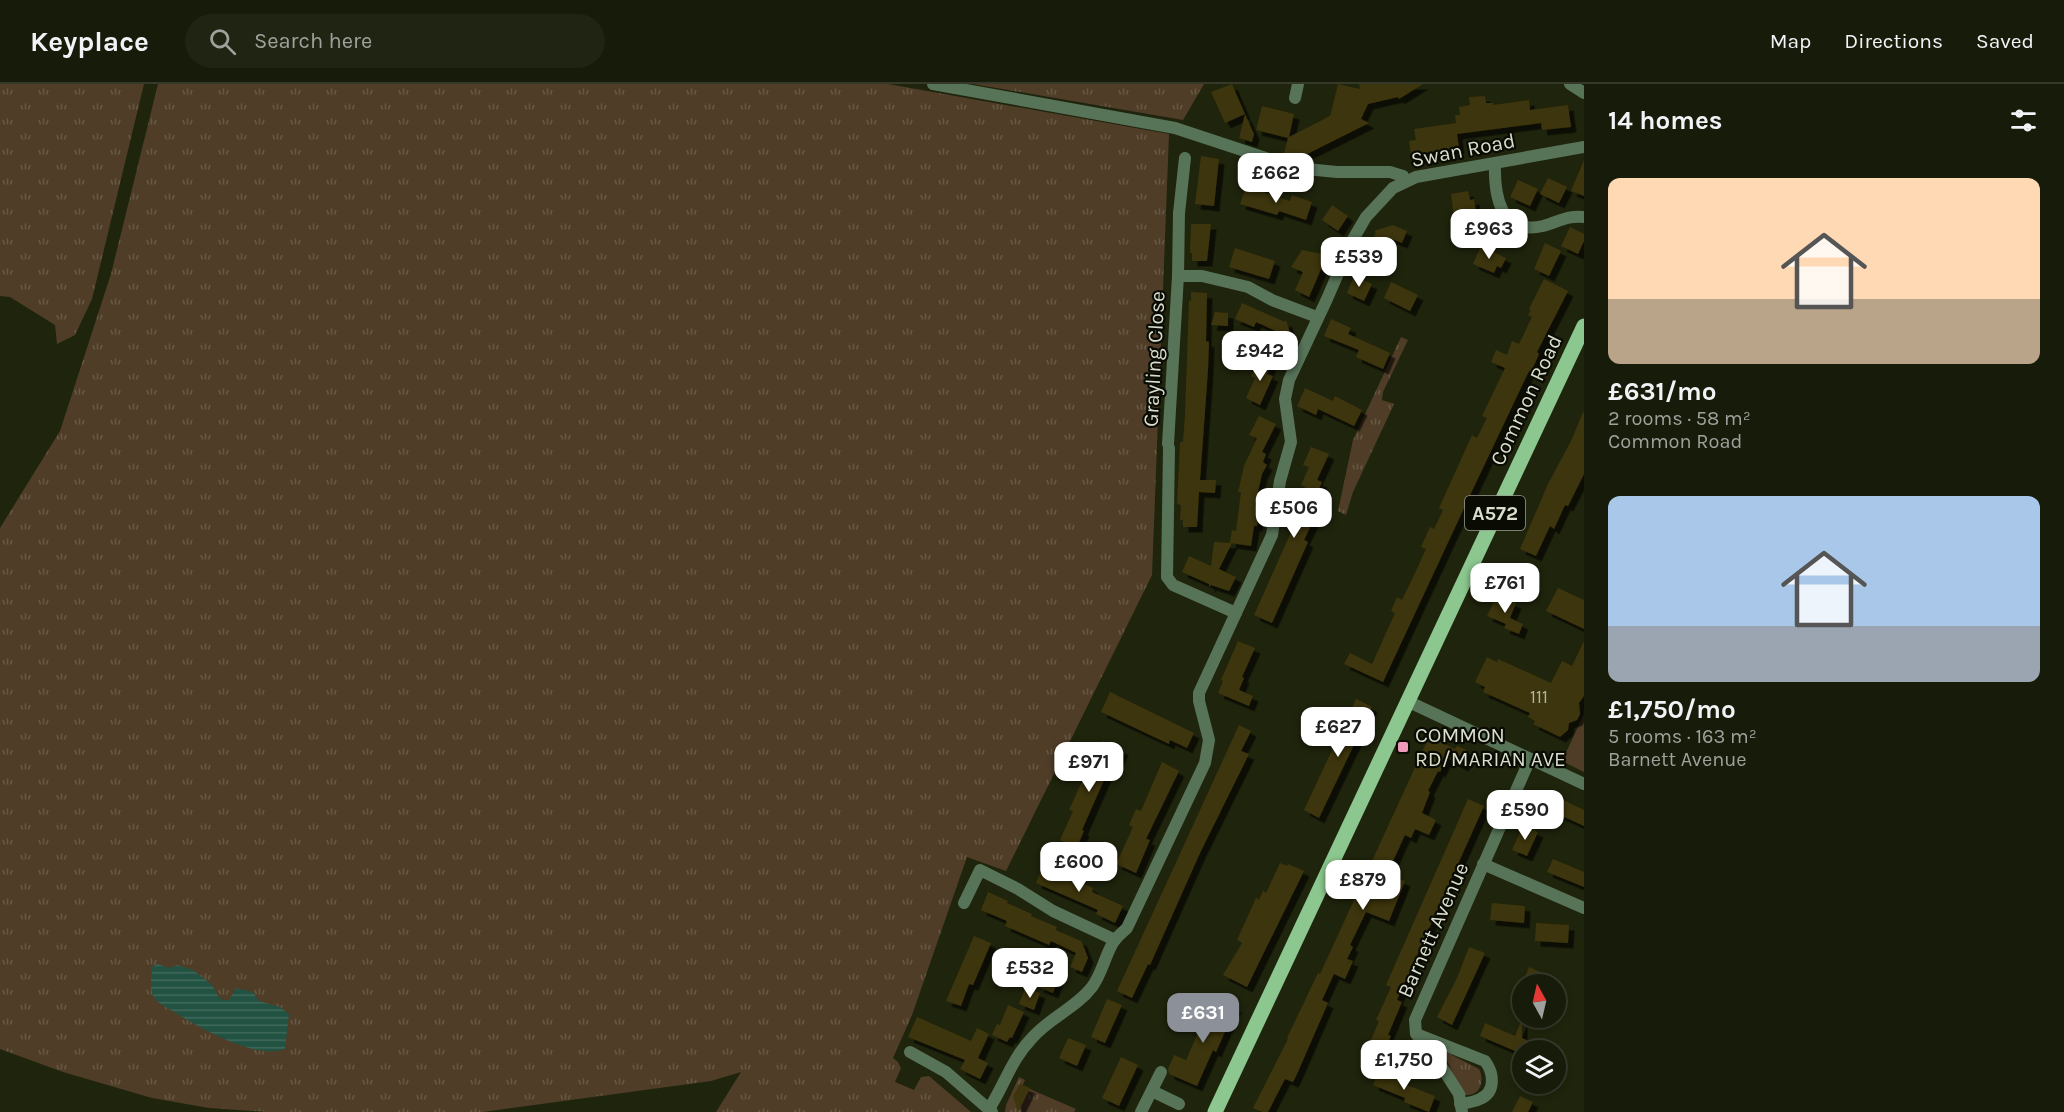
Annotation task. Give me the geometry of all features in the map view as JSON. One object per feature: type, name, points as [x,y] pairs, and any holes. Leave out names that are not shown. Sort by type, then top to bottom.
[{"type":"main road","name":"Common Road","points":[[1215,1112],[1584,326]]},
{"type":"street","name":"Swan Road","points":[[933,84],[1175,128],[1306,169],[1337,172],[1390,172],[1403,176],[1404,182],[1428,174],[1584,147]]},
{"type":"street","points":[[1295,98],[1298,84]]},
{"type":"street","points":[[1570,84],[1584,93]]},
{"type":"street","name":"Grayling Close","points":[[1185,158],[1179,213],[1169,446],[1167,576],[1173,585],[1236,613]]},
{"type":"street","points":[[1495,163],[1499,205],[1503,213],[1514,224],[1536,227],[1571,216],[1584,217]]},
{"type":"street","points":[[910,1052],[946,1071],[991,1110],[1019,1052],[1034,1035],[1064,1013],[1093,986],[1115,940],[1127,928],[1205,763],[1209,740],[1199,693],[1272,535],[1280,481],[1291,442],[1285,399],[1286,388],[1352,241],[1366,217],[1384,196],[1404,182]]},
{"type":"street","name":"Grayling Close","points":[[1178,276],[1202,276],[1248,287],[1272,300],[1317,317]]},
{"type":"street","points":[[1407,701],[1584,784]]},
{"type":"street","name":"Barnett Avenue","points":[[1416,1034],[1415,1020],[1530,759]]},
{"type":"street","points":[[1483,864],[1584,908]]},
{"type":"street","points":[[964,903],[980,870],[1018,889],[1053,912],[1115,940]]},
{"type":"street","points":[[1416,1034],[1485,1061],[1490,1067],[1492,1079],[1487,1094],[1461,1108],[1459,1094],[1436,1058],[1416,1034]]},
{"type":"street","points":[[1141,1112],[1161,1072]]},
{"type":"street","points":[[1152,1091],[1179,1104]]},
{"type":"green space","points":[[0,84],[144,84],[92,299],[75,335],[57,344],[55,325],[10,297],[0,296]]},
{"type":"green space","points":[[158,84],[888,84],[1169,134],[1152,575],[1006,871],[967,857],[912,1015],[893,1058],[901,1068],[895,1082],[914,1090],[921,1077],[929,1076],[971,1112],[716,1112],[741,1072],[711,1081],[483,1112],[268,1112],[209,1108],[152,1098],[63,1072],[0,1049],[0,528],[60,431],[111,274]]},
{"type":"green space","points":[[973,84],[1204,84],[1183,120]]},
{"type":"green space","points":[[1401,337],[1408,340],[1383,392],[1382,400],[1394,404],[1353,492],[1346,515],[1338,511],[1353,440]]},
{"type":"green space","points":[[1584,714],[1584,772],[1562,761]]},
{"type":"green space","points":[[1448,1053],[1479,1069],[1482,1080],[1476,1092],[1468,1095],[1462,1094],[1445,1056]]},
{"type":"green space","points":[[1019,1077],[1025,1080],[1021,1089],[1023,1086],[1076,1109],[1074,1112],[1005,1112]]},
{"type":"shaded area","points":[[157,964],[170,968],[177,965],[193,970],[212,985],[223,1000],[229,1000],[236,988],[253,992],[259,1001],[280,1007],[289,1014],[285,1049],[259,1050],[228,1041],[161,1004],[155,999],[151,987],[152,967]]},
{"type":"building","points":[[1232,84],[1245,114],[1225,123],[1211,92]]},
{"type":"building","points":[[1338,84],[1360,89],[1359,84],[1423,84],[1399,99],[1398,97],[1368,104],[1361,119],[1369,123],[1307,154],[1307,159],[1284,153],[1288,138],[1256,130],[1262,106],[1294,114],[1289,137],[1330,116]]},
{"type":"building","points":[[1485,96],[1486,103],[1493,103],[1493,105],[1529,100],[1530,110],[1568,105],[1571,127],[1542,130],[1541,123],[1457,134],[1459,148],[1411,155],[1409,141],[1416,140],[1414,129],[1456,123],[1455,115],[1460,115],[1459,107],[1470,105],[1469,97]]},
{"type":"building","points":[[1245,114],[1254,134],[1252,142],[1239,138]]},
{"type":"building","points":[[1201,156],[1219,159],[1214,206],[1195,204]]},
{"type":"building","points":[[1584,160],[1584,196],[1571,191]]},
{"type":"building","points":[[1548,178],[1567,187],[1559,203],[1540,194]]},
{"type":"building","points":[[1518,180],[1538,189],[1530,206],[1510,197]]},
{"type":"building","points":[[1246,187],[1290,201],[1292,195],[1312,202],[1306,220],[1279,211],[1277,215],[1240,204]]},
{"type":"building","points":[[1468,191],[1470,200],[1474,199],[1476,212],[1472,212],[1477,238],[1457,241],[1451,194]]},
{"type":"building","points":[[1332,205],[1348,216],[1338,231],[1322,220]]},
{"type":"building","points":[[1191,224],[1211,224],[1207,261],[1192,261]]},
{"type":"building","points":[[1393,225],[1407,231],[1402,243],[1387,237],[1381,251],[1370,246],[1376,232],[1374,231]]},
{"type":"building","points":[[1570,227],[1584,234],[1584,241],[1578,254],[1561,246]]},
{"type":"building","points":[[1545,243],[1561,251],[1549,276],[1534,269]]},
{"type":"building","points":[[1481,246],[1506,258],[1501,268],[1497,266],[1494,273],[1473,264]]},
{"type":"building","points":[[1235,248],[1275,261],[1269,279],[1229,267]]},
{"type":"building","points":[[1302,250],[1327,255],[1325,268],[1322,267],[1309,297],[1295,290],[1303,272],[1291,267]]},
{"type":"building","points":[[1354,276],[1372,284],[1364,301],[1347,293]]},
{"type":"building","points":[[1544,279],[1568,291],[1537,352],[1539,354],[1531,372],[1529,371],[1383,682],[1344,664],[1350,653],[1372,664],[1395,613],[1391,611],[1397,597],[1402,600],[1416,571],[1426,549],[1421,547],[1430,527],[1434,529],[1443,510],[1439,508],[1472,435],[1477,438],[1487,418],[1482,416],[1505,368],[1491,362],[1496,350],[1507,355],[1512,341],[1519,344],[1532,317],[1528,315],[1531,310],[1529,309]]},
{"type":"building","points":[[1391,282],[1418,295],[1410,311],[1384,298]]},
{"type":"building","points":[[1191,292],[1207,293],[1208,369],[1200,480],[1216,480],[1215,493],[1199,492],[1197,527],[1183,527],[1183,520],[1180,520],[1181,505],[1177,504],[1180,442],[1183,442],[1185,415]]},
{"type":"building","points":[[1242,303],[1285,322],[1286,320],[1292,339],[1286,352],[1274,348],[1280,333],[1256,322],[1254,327],[1235,319]]},
{"type":"building","points":[[1215,312],[1228,313],[1228,326],[1211,325]]},
{"type":"building","points":[[1331,319],[1351,328],[1348,334],[1390,353],[1383,369],[1356,357],[1359,350],[1324,336]]},
{"type":"building","points":[[1259,359],[1271,365],[1267,374],[1273,376],[1260,405],[1246,398],[1255,378],[1251,376]]},
{"type":"building","points":[[1305,388],[1333,401],[1335,396],[1362,410],[1354,426],[1318,409],[1316,415],[1297,406]]},
{"type":"building","points":[[1584,410],[1584,474],[1568,506],[1565,505],[1554,529],[1550,526],[1536,556],[1520,549]]},
{"type":"building","points":[[1259,416],[1276,424],[1262,452],[1266,454],[1263,462],[1267,465],[1262,474],[1255,505],[1260,506],[1257,526],[1254,526],[1251,546],[1230,543],[1232,530],[1236,531],[1241,492],[1238,492],[1244,466],[1257,438],[1249,435]]},
{"type":"building","points":[[1311,447],[1329,454],[1317,480],[1322,482],[1311,508],[1318,511],[1304,540],[1308,542],[1272,623],[1254,615],[1296,521],[1292,519],[1304,494],[1305,487],[1301,485],[1309,467],[1303,465]]},
{"type":"building","points":[[1214,542],[1232,543],[1219,569],[1236,577],[1229,591],[1211,585],[1209,587],[1209,584],[1182,572],[1189,556],[1211,566]]},
{"type":"building","points":[[1558,588],[1584,600],[1584,629],[1546,611]]},
{"type":"building","points":[[1497,595],[1516,603],[1510,618],[1523,624],[1519,634],[1504,628],[1506,624],[1487,616]]},
{"type":"building","points":[[1238,641],[1255,648],[1242,677],[1244,678],[1239,690],[1253,696],[1249,706],[1218,693],[1223,681],[1221,680]]},
{"type":"building","points":[[1584,641],[1584,696],[1579,703],[1580,714],[1577,720],[1569,723],[1568,730],[1560,737],[1533,724],[1535,721],[1528,717],[1530,713],[1483,692],[1485,687],[1475,682],[1487,657],[1497,662],[1498,659],[1551,683],[1562,661],[1572,666]]},
{"type":"building","points":[[1110,692],[1194,733],[1187,748],[1170,740],[1169,744],[1101,712]]},
{"type":"building","points":[[1356,699],[1372,707],[1319,818],[1304,810]]},
{"type":"building","points":[[1239,725],[1251,731],[1241,751],[1249,754],[1200,853],[1150,965],[1148,964],[1132,998],[1117,991]]},
{"type":"building","points":[[1429,737],[1455,749],[1457,746],[1467,750],[1465,754],[1468,756],[1463,766],[1447,758],[1440,772],[1438,771],[1428,791],[1430,792],[1422,813],[1436,820],[1429,835],[1415,829],[1411,838],[1405,835],[1387,874],[1405,881],[1389,921],[1366,912],[1350,945],[1353,947],[1347,959],[1353,961],[1345,979],[1334,974],[1322,1000],[1328,1003],[1293,1082],[1285,1079],[1268,1112],[1253,1108],[1318,973],[1320,974]]},
{"type":"building","points":[[1103,741],[1123,750],[1115,766],[1111,764],[1082,830],[1084,831],[1077,847],[1060,840],[1073,811],[1069,810]]},
{"type":"building","points":[[1162,762],[1179,771],[1146,839],[1150,840],[1136,873],[1116,864],[1133,827],[1129,825],[1136,809],[1141,811]]},
{"type":"building","points":[[1546,792],[1584,810],[1584,826],[1540,806]]},
{"type":"building","points":[[1468,799],[1484,806],[1397,1000],[1402,1002],[1380,1060],[1365,1054],[1379,1021],[1376,1020],[1391,987],[1386,985]]},
{"type":"building","points":[[1523,825],[1538,832],[1527,856],[1512,850]]},
{"type":"building","points":[[1553,859],[1584,872],[1584,887],[1547,872]]},
{"type":"building","points":[[1280,863],[1304,871],[1247,987],[1223,975],[1242,943],[1237,940],[1256,898],[1259,900],[1263,891],[1266,893]]},
{"type":"building","points":[[1043,866],[1093,888],[1092,892],[1123,906],[1115,923],[1096,914],[1098,910],[1036,883]]},
{"type":"building","points":[[988,892],[1032,914],[1031,916],[1057,927],[1056,930],[1081,940],[1088,958],[1082,972],[1070,967],[1076,953],[1051,941],[1049,945],[1005,926],[1007,921],[981,910]]},
{"type":"building","points":[[1492,903],[1525,906],[1524,923],[1490,920]]},
{"type":"building","points":[[1536,923],[1569,925],[1568,943],[1535,941]]},
{"type":"building","points":[[974,936],[991,943],[973,985],[969,984],[961,1006],[946,1001]]},
{"type":"building","points":[[1469,947],[1485,953],[1452,1025],[1437,1017],[1457,978]]},
{"type":"building","points":[[1529,967],[1545,974],[1526,974]]},
{"type":"building","points":[[1045,971],[1059,976],[1053,993],[1038,987]]},
{"type":"building","points":[[1025,988],[1040,993],[1034,1010],[1019,1004]]},
{"type":"building","points":[[1107,999],[1122,1005],[1105,1043],[1091,1037]]},
{"type":"building","points":[[1222,1001],[1236,1007],[1216,1052],[1213,1050],[1197,1086],[1169,1074],[1168,1069],[1174,1055],[1186,1060],[1208,1003],[1219,1008]]},
{"type":"building","points":[[1008,1005],[1024,1012],[1012,1038],[1010,1037],[1007,1042],[992,1035],[997,1024],[1000,1025]]},
{"type":"building","points":[[917,1017],[971,1041],[977,1028],[989,1034],[978,1058],[988,1063],[980,1079],[960,1069],[965,1060],[908,1037]]},
{"type":"building","points":[[1485,1023],[1515,1036],[1518,1028],[1522,1028],[1522,1038],[1527,1040],[1512,1040],[1512,1050],[1480,1036]]},
{"type":"building","points":[[1068,1038],[1086,1045],[1077,1066],[1059,1058]]},
{"type":"building","points":[[1121,1057],[1138,1065],[1119,1106],[1102,1098]]},
{"type":"building","points":[[1379,1070],[1404,1079],[1402,1083],[1435,1096],[1429,1112],[1404,1102],[1405,1098],[1373,1085]]},
{"type":"building","points":[[1020,1084],[1030,1088],[1018,1112],[1013,1096]]},
{"type":"building","points":[[1520,1096],[1533,1102],[1528,1112],[1512,1112]]},
{"type":"place","name":"COMMON RD/MARIAN AVE","points":[[1403,747]]}]
